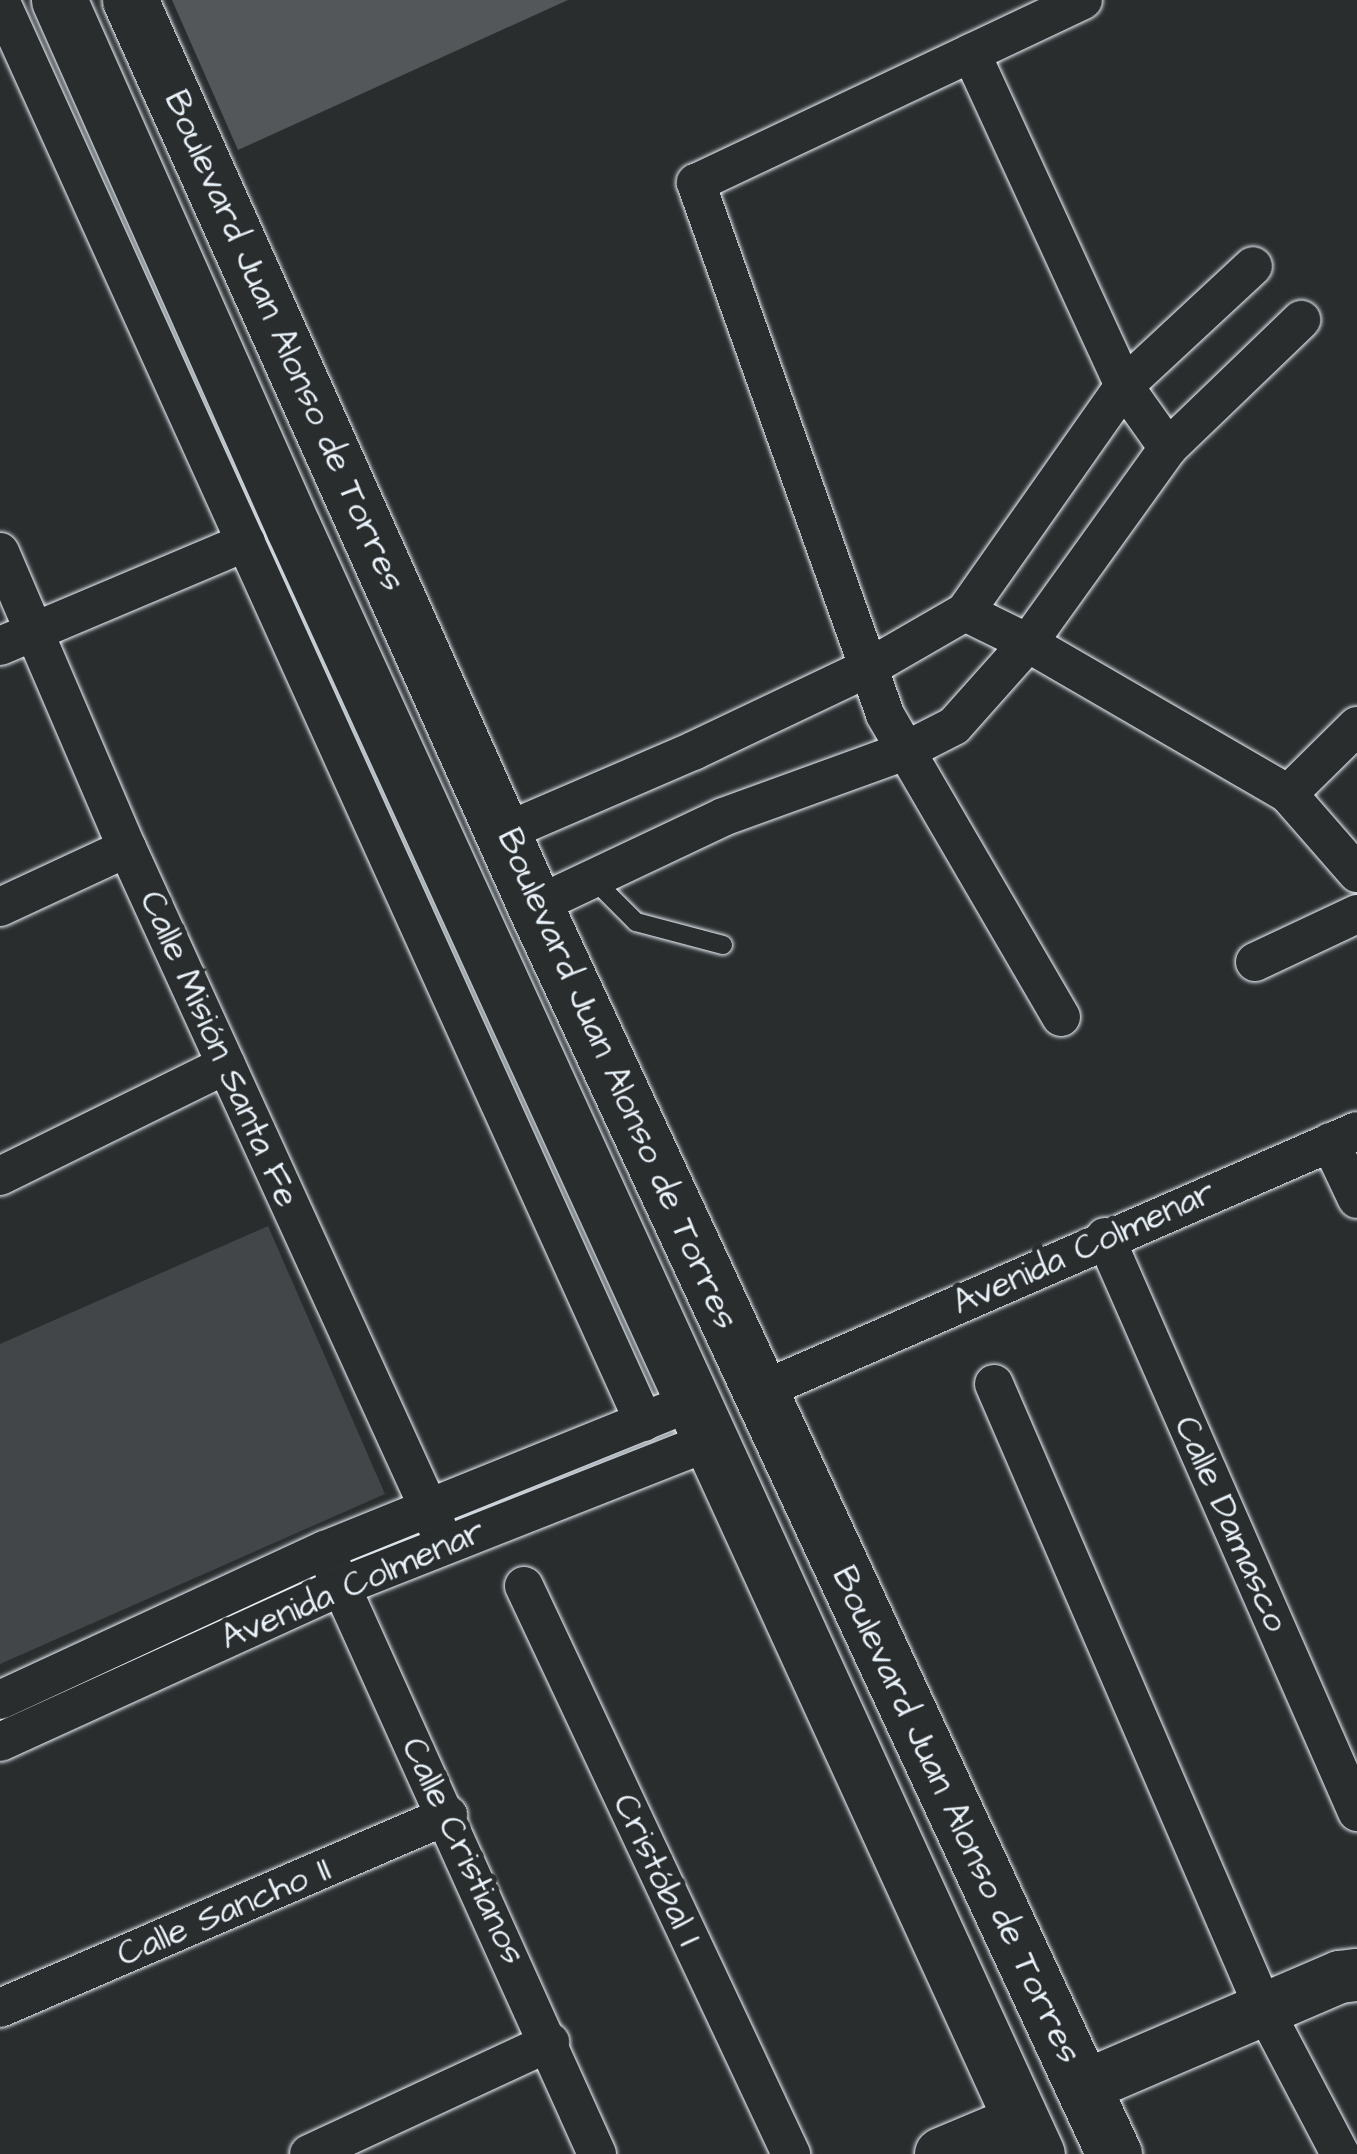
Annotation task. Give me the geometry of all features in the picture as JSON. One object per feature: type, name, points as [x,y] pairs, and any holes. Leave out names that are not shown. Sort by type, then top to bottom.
[{"type":"main road","name":"Boulevard Juan Alonso de Torres","points":[[59,0],[682,1422],[1028,2138]]},
{"type":"main road","name":"Boulevard Juan Alonso de Torres","points":[[130,0],[535,906],[1114,2154]]},
{"type":"street","points":[[0,0],[246,542],[682,1422]]},
{"type":"street","points":[[1061,1017],[884,714],[696,183],[1083,0]]},
{"type":"street","points":[[972,53],[1124,386],[1168,448]]},
{"type":"street","points":[[505,832],[693,752],[868,668],[964,612],[1124,386],[1253,266]]},
{"type":"street","points":[[535,906],[722,817],[906,750],[954,726],[1028,643],[1168,448],[1301,320]]},
{"type":"street","points":[[0,646],[246,542]]},
{"type":"street","name":"Calle Misión Santa Fe","points":[[0,552],[127,848],[445,1544]]},
{"type":"street","points":[[964,612],[1028,643],[1288,794],[1357,873]]},
{"type":"street","points":[[1288,794],[1357,726]]},
{"type":"street","points":[[0,908],[127,848]]},
{"type":"street","points":[[1255,962],[1357,914]]},
{"type":"street","points":[[0,1176],[226,1065]]},
{"type":"street","points":[[1344,1136],[1357,1199]]},
{"type":"street","name":"Avenida Colmenar","points":[[758,1392],[1105,1237],[1344,1136]]},
{"type":"street","name":"Calle Damasco","points":[[1105,1237],[1357,1812]]},
{"type":"street","points":[[994,1384],[1264,2009],[1340,2154]]},
{"type":"street","name":"Avenida Colmenar","points":[[0,1700],[325,1550],[428,1508],[682,1422]]},
{"type":"street","name":"Avenida Colmenar","points":[[0,1742],[340,1587],[445,1544],[682,1422]]},
{"type":"street","name":"Calle Cristianos","points":[[325,1550],[550,2042],[597,2154]]},
{"type":"street","name":"Cristóbal I","points":[[524,1586],[792,2154]]},
{"type":"street","name":"Calle Sancho II","points":[[0,2008],[448,1816]]},
{"type":"street","points":[[1083,2087],[1351,1972]]},
{"type":"street","points":[[309,2154],[550,2042]]},
{"type":"street","points":[[941,2154],[1028,2138]]},
{"type":"lane","points":[[593,879],[636,922],[723,945]]},
{"type":"shaded area","points":[[268,1226],[385,1494],[0,1664],[0,1344]]},
{"type":"building","points":[[172,0],[568,0],[238,150]]}]
